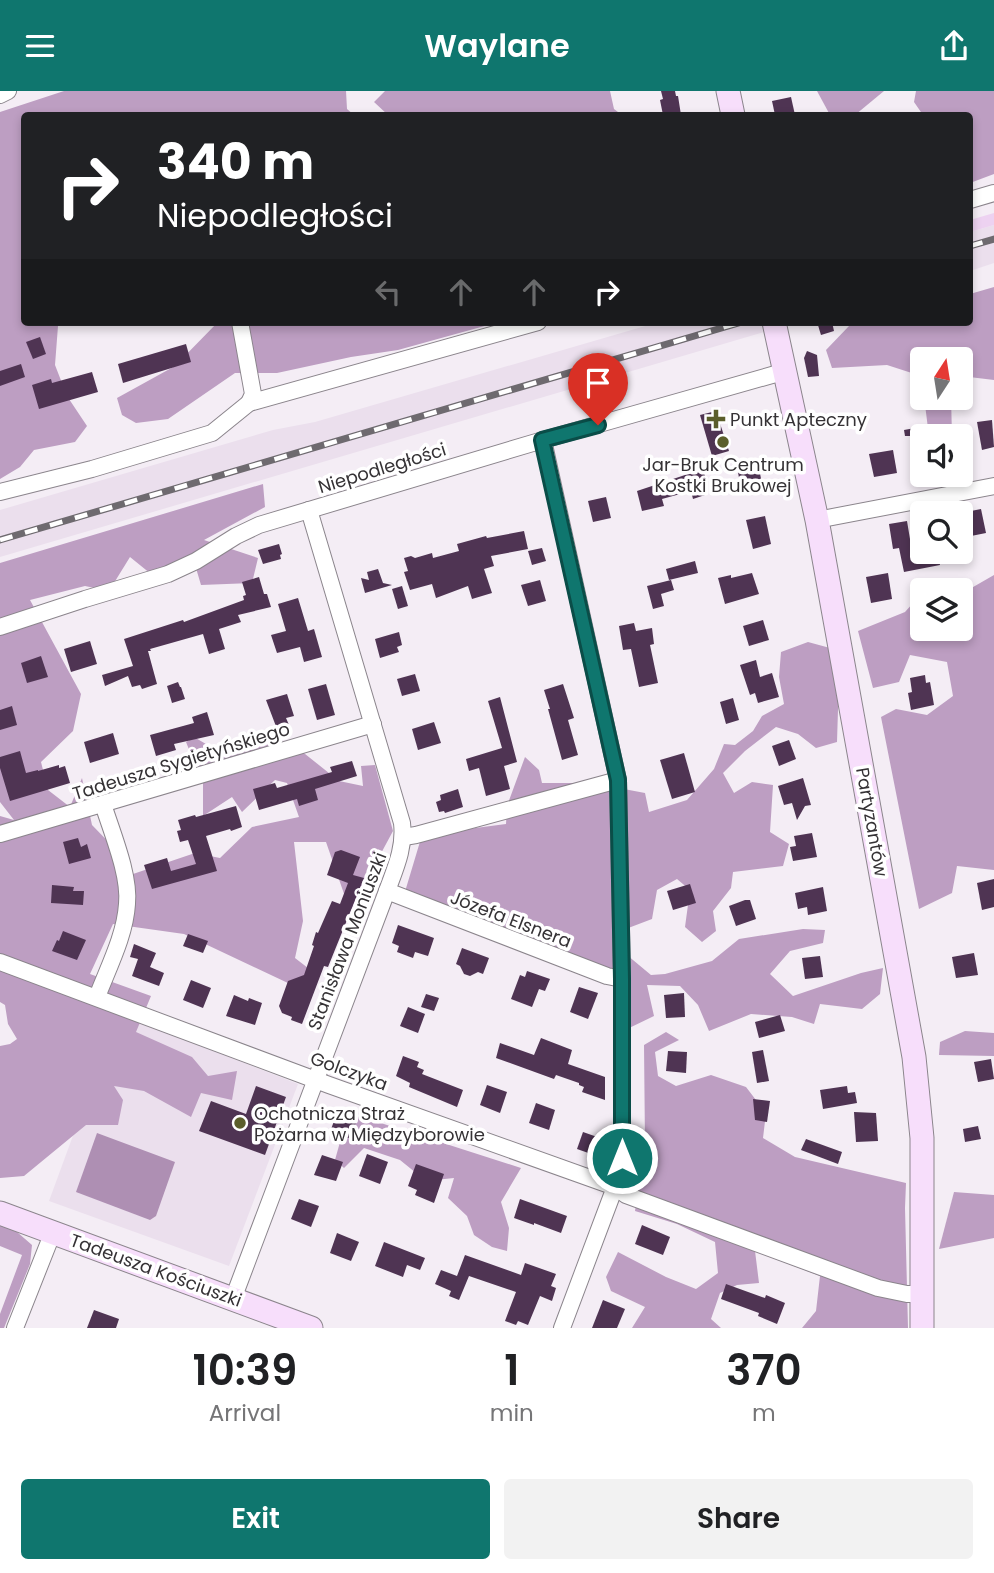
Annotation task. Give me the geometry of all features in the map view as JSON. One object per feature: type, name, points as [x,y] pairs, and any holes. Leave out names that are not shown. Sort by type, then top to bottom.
[{"type":"street","points":[[0,95],[8,91]]},
{"type":"street","points":[[728,91],[732,112]]},
{"type":"street","points":[[973,199],[994,193]]},
{"type":"street","points":[[241,326],[253,394],[249,403]]},
{"type":"street","points":[[0,492],[92,469],[212,433],[249,403],[524,326]]},
{"type":"street","name":"Partyzantów","points":[[775,326],[817,520],[914,1056],[922,1139],[922,1328]]},
{"type":"street","name":"Niepodległości","points":[[0,627],[168,574],[196,561],[245,531],[309,510],[786,371]]},
{"type":"street","points":[[542,440],[618,780],[622,1158],[615,1187],[562,1328]]},
{"type":"street","points":[[817,520],[994,486]]},
{"type":"street","name":"Stanisława Moniuszki","points":[[233,1299],[387,891],[404,837],[309,510]]},
{"type":"street","name":"Tadeusza Sygietyńskiego","points":[[0,834],[373,724]]},
{"type":"street","points":[[404,837],[618,780]]},
{"type":"street","points":[[97,997],[122,932],[128,904],[126,878],[103,804]]},
{"type":"street","name":"Józefa Elsnera","points":[[387,891],[607,976],[622,979]]},
{"type":"street","name":"Golczyka","points":[[0,962],[315,1080],[615,1187],[626,1195],[878,1288],[907,1294],[923,1294]]},
{"type":"street","name":"Tadeusza Kościuszki","points":[[0,1213],[311,1328]]},
{"type":"street","points":[[15,1328],[53,1232]]},
{"type":"shaded area","points":[[64,91],[346,91],[347,109],[350,112],[21,112],[21,326],[58,326],[55,365],[67,396],[87,426],[75,442],[34,450],[20,467],[0,479],[0,112]]},
{"type":"shaded area","points":[[385,91],[610,91],[614,109],[618,112],[385,112],[374,102]]},
{"type":"shaded area","points":[[817,91],[884,91],[859,112],[828,112]]},
{"type":"shaded area","points":[[916,91],[994,91],[994,174],[973,182],[973,112],[921,112],[914,102]]},
{"type":"shaded area","points":[[994,213],[994,225],[973,231],[973,219]]},
{"type":"shaded area","points":[[994,225],[994,263],[973,270],[973,231]]},
{"type":"shaded area","points":[[994,287],[994,380],[973,377],[973,347],[910,347],[910,372],[887,365],[832,368],[826,350],[849,326],[973,326],[973,293]]},
{"type":"shaded area","points":[[214,326],[485,326],[398,350],[277,373],[235,373],[168,419],[136,423],[122,415],[117,398],[175,366]]},
{"type":"shaded area","points":[[645,326],[763,326],[764,332],[0,557],[0,510],[273,430],[315,422]]},
{"type":"shaded area","points":[[926,410],[951,410],[952,424],[927,424]]},
{"type":"shaded area","points":[[263,484],[265,507],[204,540],[258,558],[252,583],[201,585],[193,558],[151,574],[130,557],[109,591],[85,586],[30,600],[81,694],[73,731],[41,762],[48,790],[70,807],[82,778],[92,825],[123,857],[133,874],[195,853],[220,858],[252,827],[299,817],[287,783],[275,780],[242,812],[232,797],[203,816],[203,784],[186,742],[194,737],[228,757],[270,741],[295,746],[339,781],[363,786],[361,766],[375,765],[393,831],[350,911],[326,842],[294,842],[303,921],[295,958],[317,975],[307,992],[184,934],[113,924],[90,974],[151,996],[136,1032],[192,1057],[208,1076],[237,1071],[232,1100],[201,1093],[191,1117],[144,1091],[114,1086],[123,1100],[118,1125],[86,1125],[24,1176],[0,1178],[0,1046],[17,1039],[8,1024],[5,1005],[0,1002],[0,816],[14,820],[0,802],[0,563]]},
{"type":"shaded area","points":[[994,575],[994,870],[957,866],[952,893],[919,909],[881,717],[896,709],[927,715],[953,696],[947,662],[910,655],[899,682],[873,688],[858,631],[905,612],[910,606],[910,641],[973,641],[973,587]]},
{"type":"shaded area","points":[[808,642],[830,648],[839,677],[837,742],[816,748],[798,734],[776,727],[745,751],[723,773],[734,793],[752,782],[773,785],[770,832],[789,844],[783,866],[733,872],[731,888],[713,911],[716,931],[702,942],[685,927],[690,890],[677,879],[657,890],[652,919],[623,930],[621,950],[651,975],[665,974],[712,961],[739,939],[803,929],[825,930],[823,943],[790,951],[770,974],[793,996],[883,968],[880,994],[862,1009],[820,1004],[814,1024],[792,1017],[751,1014],[709,1031],[698,1005],[680,986],[647,985],[654,1016],[625,1030],[616,979],[404,895],[422,835],[506,824],[507,806],[525,757],[539,770],[542,783],[592,783],[645,793],[649,812],[687,800],[714,769],[724,744],[735,745],[753,731],[762,716],[784,704],[779,677],[781,652]]},
{"type":"shaded area","points":[[118,1013],[298,1084],[229,1266],[49,1201]]},
{"type":"shaded area","points":[[965,1031],[994,1033],[994,1056],[939,1055],[940,1042]]},
{"type":"shaded area","points":[[666,1032],[679,1040],[655,1052],[658,1076],[676,1086],[711,1075],[746,1087],[766,1113],[763,1138],[795,1157],[906,1183],[908,1328],[802,1328],[816,1311],[820,1276],[755,1251],[759,1283],[737,1285],[720,1293],[711,1319],[721,1328],[632,1328],[645,1307],[611,1291],[606,1277],[618,1252],[696,1289],[718,1273],[715,1242],[677,1224],[635,1211],[645,1144],[644,1045]]},
{"type":"shaded area","points":[[359,1116],[521,1168],[501,1202],[509,1228],[507,1251],[492,1247],[474,1235],[467,1216],[448,1198],[454,1178],[426,1181],[400,1160],[364,1148],[344,1168],[335,1160],[340,1142]]},
{"type":"shaded area","points":[[97,1133],[175,1162],[156,1216],[150,1220],[76,1192]]},
{"type":"shaded area","points":[[954,1192],[994,1195],[994,1238],[939,1249]]},
{"type":"shaded area","points":[[0,1225],[17,1232],[32,1245],[30,1264],[4,1328],[0,1328],[0,1314],[22,1255],[0,1246]]},
{"type":"building","points":[[661,91],[675,91],[681,112],[662,112],[660,100],[663,99]]},
{"type":"building","points":[[791,97],[794,112],[774,112],[772,101]]},
{"type":"building","points":[[818,326],[833,326],[834,331],[821,335]]},
{"type":"building","points":[[40,337],[46,354],[33,359],[26,342]]},
{"type":"building","points":[[186,344],[191,362],[123,383],[118,364]]},
{"type":"building","points":[[807,351],[817,355],[819,376],[808,377],[804,358]]},
{"type":"building","points":[[21,364],[25,377],[0,386],[0,371]]},
{"type":"building","points":[[92,372],[98,392],[39,409],[32,385],[51,379],[52,383]]},
{"type":"building","points":[[716,411],[729,451],[712,456],[700,415]]},
{"type":"building","points":[[992,420],[994,447],[982,450],[977,422]]},
{"type":"building","points":[[910,429],[910,436],[905,436],[904,430]]},
{"type":"building","points":[[893,450],[897,473],[874,477],[869,454]]},
{"type":"building","points":[[701,463],[706,479],[701,481],[705,495],[693,499],[691,491],[662,499],[664,506],[642,511],[637,491],[691,473],[689,466]]},
{"type":"building","points":[[758,463],[762,484],[741,488],[737,467]]},
{"type":"building","points":[[606,497],[611,518],[593,522],[588,501]]},
{"type":"building","points":[[981,509],[986,533],[973,536],[973,511]]},
{"type":"building","points":[[765,516],[771,544],[753,549],[746,520]]},
{"type":"building","points":[[907,521],[910,564],[940,565],[904,572],[899,548],[893,549],[889,524]]},
{"type":"building","points":[[524,531],[528,549],[491,556],[494,566],[484,569],[492,593],[472,599],[468,586],[436,598],[432,584],[410,590],[404,572],[408,571],[404,558],[432,553],[433,558],[459,551],[457,544],[486,536],[487,538]]},
{"type":"building","points":[[279,544],[281,559],[263,564],[258,550]]},
{"type":"building","points":[[542,548],[546,561],[532,565],[528,551]]},
{"type":"building","points":[[695,561],[698,573],[669,580],[666,569]]},
{"type":"building","points":[[378,569],[383,583],[392,585],[365,593],[361,578],[369,580],[367,572]]},
{"type":"building","points":[[752,573],[759,594],[725,604],[718,578]]},
{"type":"building","points":[[888,573],[892,599],[871,603],[866,577]]},
{"type":"building","points":[[259,577],[271,607],[238,615],[241,622],[219,629],[225,649],[209,654],[203,634],[150,649],[151,651],[148,651],[157,684],[142,689],[140,685],[132,687],[128,676],[105,686],[102,675],[133,666],[124,639],[183,620],[184,622],[244,600],[243,596],[246,595],[242,582]]},
{"type":"building","points":[[540,580],[546,601],[528,606],[521,585]]},
{"type":"building","points":[[671,580],[674,590],[661,594],[664,606],[653,609],[647,586]]},
{"type":"building","points":[[402,586],[408,606],[398,609],[392,589]]},
{"type":"building","points":[[298,598],[308,631],[314,629],[322,657],[304,662],[300,647],[277,653],[271,635],[286,631],[278,604]]},
{"type":"building","points":[[763,620],[769,640],[749,646],[743,626]]},
{"type":"building","points":[[634,623],[636,631],[652,628],[654,644],[650,645],[658,683],[639,687],[631,649],[623,650],[619,626]]},
{"type":"building","points":[[399,632],[402,645],[397,647],[399,652],[380,658],[375,639]]},
{"type":"building","points":[[90,641],[97,664],[71,672],[64,649]]},
{"type":"building","points":[[41,656],[48,677],[27,683],[21,663]]},
{"type":"building","points":[[756,660],[760,677],[772,673],[779,697],[758,703],[755,693],[750,695],[740,665]]},
{"type":"building","points":[[415,674],[420,691],[402,696],[397,679]]},
{"type":"building","points":[[925,675],[926,683],[930,682],[934,705],[911,710],[908,693],[912,692],[910,678]]},
{"type":"building","points":[[178,682],[185,699],[172,703],[167,686]]},
{"type":"building","points":[[326,684],[335,715],[317,720],[308,689]]},
{"type":"building","points":[[563,684],[574,718],[568,720],[578,755],[562,760],[544,690]]},
{"type":"building","points":[[287,694],[294,716],[286,718],[289,725],[277,729],[266,700]]},
{"type":"building","points":[[500,697],[517,762],[504,766],[510,789],[486,796],[479,768],[469,771],[466,759],[502,748],[488,701]]},
{"type":"building","points":[[733,698],[739,720],[726,724],[720,702]]},
{"type":"building","points":[[12,706],[17,725],[0,730],[0,710]]},
{"type":"building","points":[[207,712],[214,735],[174,744],[176,750],[156,756],[150,735],[194,723],[192,717]]},
{"type":"building","points":[[434,722],[441,743],[418,750],[412,729]]},
{"type":"building","points":[[113,733],[119,754],[90,763],[84,742]]},
{"type":"building","points":[[789,740],[796,759],[779,766],[772,746]]},
{"type":"building","points":[[20,751],[26,773],[65,766],[70,783],[10,801],[0,768],[0,757]]},
{"type":"building","points":[[684,753],[695,792],[672,799],[660,760]]},
{"type":"building","points":[[352,761],[357,776],[315,789],[318,800],[299,806],[297,799],[259,810],[253,789],[275,783],[277,788],[332,772],[330,767]]},
{"type":"building","points":[[803,778],[811,805],[805,806],[797,820],[792,803],[784,805],[778,786]]},
{"type":"building","points":[[458,789],[463,807],[445,813],[439,812],[436,802],[441,800],[440,795]]},
{"type":"building","points":[[236,806],[242,827],[206,836],[217,871],[152,889],[144,865],[167,858],[171,871],[196,864],[188,840],[180,842],[178,820]]},
{"type":"building","points":[[812,833],[817,857],[793,861],[790,847],[796,846],[794,836]]},
{"type":"building","points":[[78,838],[81,847],[87,844],[91,858],[69,864],[63,842]]},
{"type":"building","points":[[341,850],[360,857],[353,875],[364,878],[328,967],[324,966],[302,1024],[282,1013],[279,1006],[288,981],[304,975],[316,932],[318,933],[332,901],[340,904],[348,883],[327,875],[335,852]]},
{"type":"building","points":[[994,879],[994,907],[982,910],[977,883]]},
{"type":"building","points":[[690,884],[696,903],[673,910],[667,891]]},
{"type":"building","points":[[52,885],[84,891],[83,905],[51,903]]},
{"type":"building","points":[[823,887],[827,911],[808,915],[807,907],[798,909],[795,893]]},
{"type":"building","points":[[750,900],[756,919],[736,926],[729,906]]},
{"type":"building","points":[[398,925],[434,938],[428,956],[415,952],[413,958],[397,952],[399,946],[392,943]]},
{"type":"building","points":[[63,931],[86,940],[77,960],[52,951]]},
{"type":"building","points":[[188,934],[208,941],[203,953],[183,946]]},
{"type":"building","points":[[134,944],[156,953],[150,967],[164,973],[159,986],[132,976],[138,959],[130,957]]},
{"type":"building","points":[[462,948],[489,958],[483,974],[464,974],[456,964]]},
{"type":"building","points":[[974,953],[978,975],[956,978],[952,957]]},
{"type":"building","points":[[820,956],[823,977],[805,979],[802,958]]},
{"type":"building","points":[[527,971],[550,979],[545,991],[539,989],[532,1007],[511,999],[520,975],[525,977]]},
{"type":"building","points":[[191,980],[211,988],[203,1008],[183,1000]]},
{"type":"building","points":[[579,987],[598,993],[588,1019],[570,1012]]},
{"type":"building","points":[[684,993],[685,1017],[666,1018],[664,995]]},
{"type":"building","points":[[426,994],[439,998],[434,1011],[421,1007]]},
{"type":"building","points":[[234,995],[262,1003],[255,1025],[226,1016]]},
{"type":"building","points":[[408,1007],[425,1014],[418,1033],[400,1026]]},
{"type":"building","points":[[780,1015],[785,1031],[759,1038],[755,1022]]},
{"type":"building","points":[[541,1038],[572,1050],[568,1064],[605,1077],[605,1100],[582,1092],[584,1087],[579,1083],[556,1075],[554,1079],[496,1058],[500,1043],[534,1055]]},
{"type":"building","points":[[763,1050],[769,1081],[757,1083],[752,1052]]},
{"type":"building","points":[[668,1051],[687,1052],[686,1073],[666,1071]]},
{"type":"building","points":[[403,1056],[419,1062],[417,1067],[424,1070],[422,1074],[463,1090],[457,1107],[409,1087],[410,1083],[396,1076]]},
{"type":"building","points":[[991,1059],[994,1079],[978,1082],[974,1062]]},
{"type":"building","points":[[487,1085],[507,1092],[500,1113],[480,1105]]},
{"type":"building","name":"Ochotnicza Straż Pożarna w Międzyborowie","points":[[256,1086],[286,1097],[265,1155],[199,1131],[211,1101],[246,1114]]},
{"type":"building","points":[[847,1086],[848,1093],[855,1092],[857,1103],[823,1109],[820,1090]]},
{"type":"building","points":[[753,1099],[770,1101],[767,1122],[755,1120]]},
{"type":"building","points":[[536,1103],[555,1110],[549,1130],[529,1123]]},
{"type":"building","points":[[854,1112],[876,1113],[878,1141],[856,1142]]},
{"type":"building","points":[[337,1113],[357,1120],[350,1138],[330,1132]]},
{"type":"building","points":[[978,1126],[981,1139],[965,1142],[963,1129]]},
{"type":"building","points":[[583,1132],[603,1139],[597,1156],[577,1149]]},
{"type":"building","points":[[806,1139],[842,1152],[838,1164],[801,1150]]},
{"type":"building","points":[[367,1154],[388,1162],[380,1184],[359,1176]]},
{"type":"building","points":[[322,1155],[343,1162],[336,1181],[314,1175]]},
{"type":"building","points":[[416,1164],[444,1174],[434,1203],[415,1195],[417,1190],[408,1186]]},
{"type":"building","points":[[299,1199],[319,1206],[311,1227],[291,1219]]},
{"type":"building","points":[[520,1199],[567,1216],[561,1233],[514,1218]]},
{"type":"building","points":[[642,1225],[670,1237],[663,1255],[635,1244]]},
{"type":"building","points":[[337,1233],[359,1242],[351,1261],[330,1253]]},
{"type":"building","points":[[384,1242],[425,1258],[420,1270],[407,1265],[403,1277],[375,1266]]},
{"type":"building","points":[[465,1255],[521,1275],[525,1263],[556,1274],[551,1286],[556,1288],[552,1301],[540,1296],[528,1325],[518,1321],[516,1325],[505,1321],[516,1292],[469,1276],[459,1300],[449,1296],[451,1291],[435,1284],[441,1270],[457,1276]]},
{"type":"building","points":[[726,1284],[785,1303],[777,1324],[758,1316],[759,1313],[721,1299]]},
{"type":"building","points":[[603,1300],[625,1309],[617,1328],[592,1328]]},
{"type":"building","points":[[94,1310],[119,1319],[116,1328],[87,1328]]},
{"type":"railway","points":[[973,245],[994,239]]},
{"type":"railway","points":[[0,540],[728,326]]},
{"type":"place","name":"Punkt Apteczny","points":[[716,419]]},
{"type":"place","name":"Jar-Bruk Centrum Kostki Brukowej","points":[[723,442]]},
{"type":"place","name":"Ochotnicza Straż Pożarna w Międzyborowie","points":[[240,1123]]},
{"type":"route","points":[[598,425],[542,440],[618,780],[622,1158]]}]
